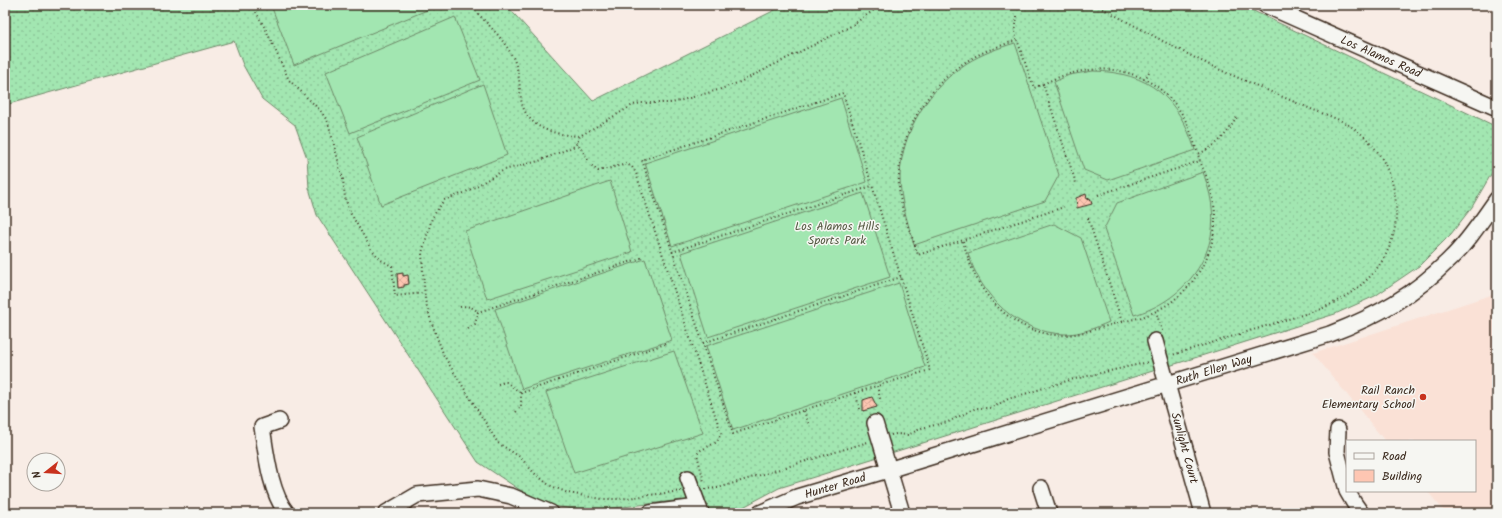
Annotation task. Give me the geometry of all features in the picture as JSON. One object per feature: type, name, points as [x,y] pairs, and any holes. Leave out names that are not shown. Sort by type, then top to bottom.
[{"type":"street","name":"Los Alamos Road","points":[[1265,5],[1497,108]]},
{"type":"street","name":"Ruth Ellen Way","points":[[888,470],[1330,334],[1364,321],[1395,304],[1426,281],[1451,259],[1497,199]]},
{"type":"street","name":"Sunlight Court","points":[[1155,341],[1202,513]]},
{"type":"street","points":[[279,420],[262,427],[270,474],[287,513]]},
{"type":"street","points":[[875,423],[902,513]]},
{"type":"street","points":[[1338,430],[1337,452],[1346,487]]},
{"type":"street","name":"Hunter Road","points":[[760,513],[797,497],[888,470]]},
{"type":"street","points":[[650,513],[700,510],[695,486]]},
{"type":"street","points":[[1041,488],[1049,513]]},
{"type":"street","points":[[386,513],[416,495],[478,489],[510,496],[551,513]]},
{"type":"street","points":[[1348,492],[1362,513]]},
{"type":"path","points":[[252,5],[266,30],[289,80],[320,110],[328,122],[349,209],[371,249],[381,260],[392,266],[395,296],[424,293]]},
{"type":"path","points":[[470,5],[506,46],[514,59],[519,73],[521,101],[526,113],[535,124],[546,132],[566,136],[580,136],[632,105],[641,103],[672,103],[740,82],[851,26],[881,5]]},
{"type":"path","points":[[580,136],[575,146],[559,154],[504,170],[464,193],[444,200],[432,218],[422,253],[424,293],[431,321],[444,356],[498,443],[520,457],[534,474],[549,485],[568,494],[602,499],[624,499],[695,486],[718,488],[879,438],[896,434],[908,435],[922,428],[948,422],[976,408],[992,408],[1008,399],[1070,380],[1160,359],[1321,309],[1340,300],[1358,288],[1382,261],[1391,243],[1396,225],[1396,202],[1392,180],[1385,164],[1368,141],[1352,127],[1225,72],[1095,5]]},
{"type":"path","points":[[963,241],[969,264],[984,290],[1001,310],[1028,328],[1054,335],[1068,335],[1122,322],[1156,311],[1179,295],[1192,283],[1212,242],[1214,206],[1188,125],[1176,106],[1166,95],[1145,80],[1114,70],[1093,69],[1066,74],[1034,88],[1015,34],[1017,16]]},
{"type":"path","points":[[1017,40],[982,52],[966,61],[940,83],[929,95],[917,115],[902,154],[899,189],[918,255],[1064,207]]},
{"type":"path","points":[[1145,80],[1149,72]]},
{"type":"path","points":[[1044,84],[1076,183]]},
{"type":"path","points":[[843,93],[930,370],[855,393],[733,434],[672,252],[642,160],[843,93]]},
{"type":"path","points":[[1198,154],[1208,150],[1225,136],[1238,115]]},
{"type":"path","points":[[577,142],[591,165],[598,171],[627,164],[632,167],[636,173],[721,433],[717,442],[701,450],[697,454],[695,486]]},
{"type":"path","points":[[1098,195],[1200,161]]},
{"type":"path","points":[[672,252],[872,186]]},
{"type":"path","points":[[1088,218],[1122,322]]},
{"type":"path","points":[[478,312],[644,257]]},
{"type":"path","points":[[703,343],[901,277]]},
{"type":"path","points":[[460,307],[465,305],[478,312]]},
{"type":"path","points":[[1156,311],[1160,324]]},
{"type":"path","points":[[468,329],[475,324],[478,312]]},
{"type":"path","points":[[521,392],[671,342]]},
{"type":"path","points":[[498,384],[506,382],[521,392]]},
{"type":"path","points":[[877,386],[881,402]]},
{"type":"path","points":[[516,412],[521,406],[521,392]]},
{"type":"path","points":[[855,393],[860,410]]},
{"type":"path","points":[[804,410],[808,425]]},
{"type":"shaded area","name":"Rail Ranch Elementary School","points":[[1497,293],[1497,513],[1446,513],[1428,492],[1476,492],[1476,440],[1384,440],[1313,353]]},
{"type":"green space","name":"Los Alamos Hills Sports Park","points":[[5,5],[506,5],[593,101],[785,5],[1241,5],[1497,127],[1497,164],[1472,207],[1451,234],[1419,266],[1375,296],[1335,314],[779,488],[732,513],[688,513],[682,500],[589,511],[552,506],[520,490],[478,462],[317,215],[309,188],[307,158],[295,125],[262,99],[243,65],[234,41],[5,105]]},
{"type":"green space","points":[[281,5],[431,5],[432,8],[294,65],[272,8]]},
{"type":"green space","points":[[455,17],[480,80],[350,133],[326,72]]},
{"type":"green space","points":[[1015,43],[1059,175],[1045,201],[914,245],[900,186],[902,160],[912,127],[930,97],[941,84],[954,73],[978,57]]},
{"type":"green space","points":[[1093,71],[1131,76],[1159,91],[1170,102],[1180,116],[1195,150],[1108,180],[1084,170],[1054,82],[1069,75]]},
{"type":"green space","points":[[483,84],[507,155],[381,205],[357,137]]},
{"type":"green space","points":[[841,98],[867,182],[672,246],[645,163]]},
{"type":"green space","points":[[1203,172],[1211,199],[1212,227],[1209,244],[1202,261],[1193,276],[1181,289],[1167,300],[1151,309],[1134,315],[1104,229],[1117,203]]},
{"type":"green space","points":[[610,181],[632,252],[487,299],[465,231]]},
{"type":"green space","points":[[863,193],[890,277],[708,337],[681,253]]},
{"type":"green space","points":[[1054,224],[1081,238],[1109,322],[1082,332],[1065,334],[1048,332],[1031,327],[1003,309],[982,284],[968,253]]},
{"type":"green space","points":[[645,259],[672,340],[522,389],[495,309]]},
{"type":"green space","points":[[899,283],[925,367],[733,430],[706,346]]},
{"type":"green space","points":[[674,351],[703,433],[574,473],[546,392]]},
{"type":"building","points":[[1086,194],[1087,199],[1090,198],[1092,204],[1077,208],[1076,198]]},
{"type":"building","points":[[403,273],[403,276],[408,275],[409,284],[398,288],[397,274]]},
{"type":"building","points":[[872,397],[877,407],[863,411],[863,400]]},
{"type":"place","name":"Rail Ranch Elementary School","points":[[1423,397]]}]
